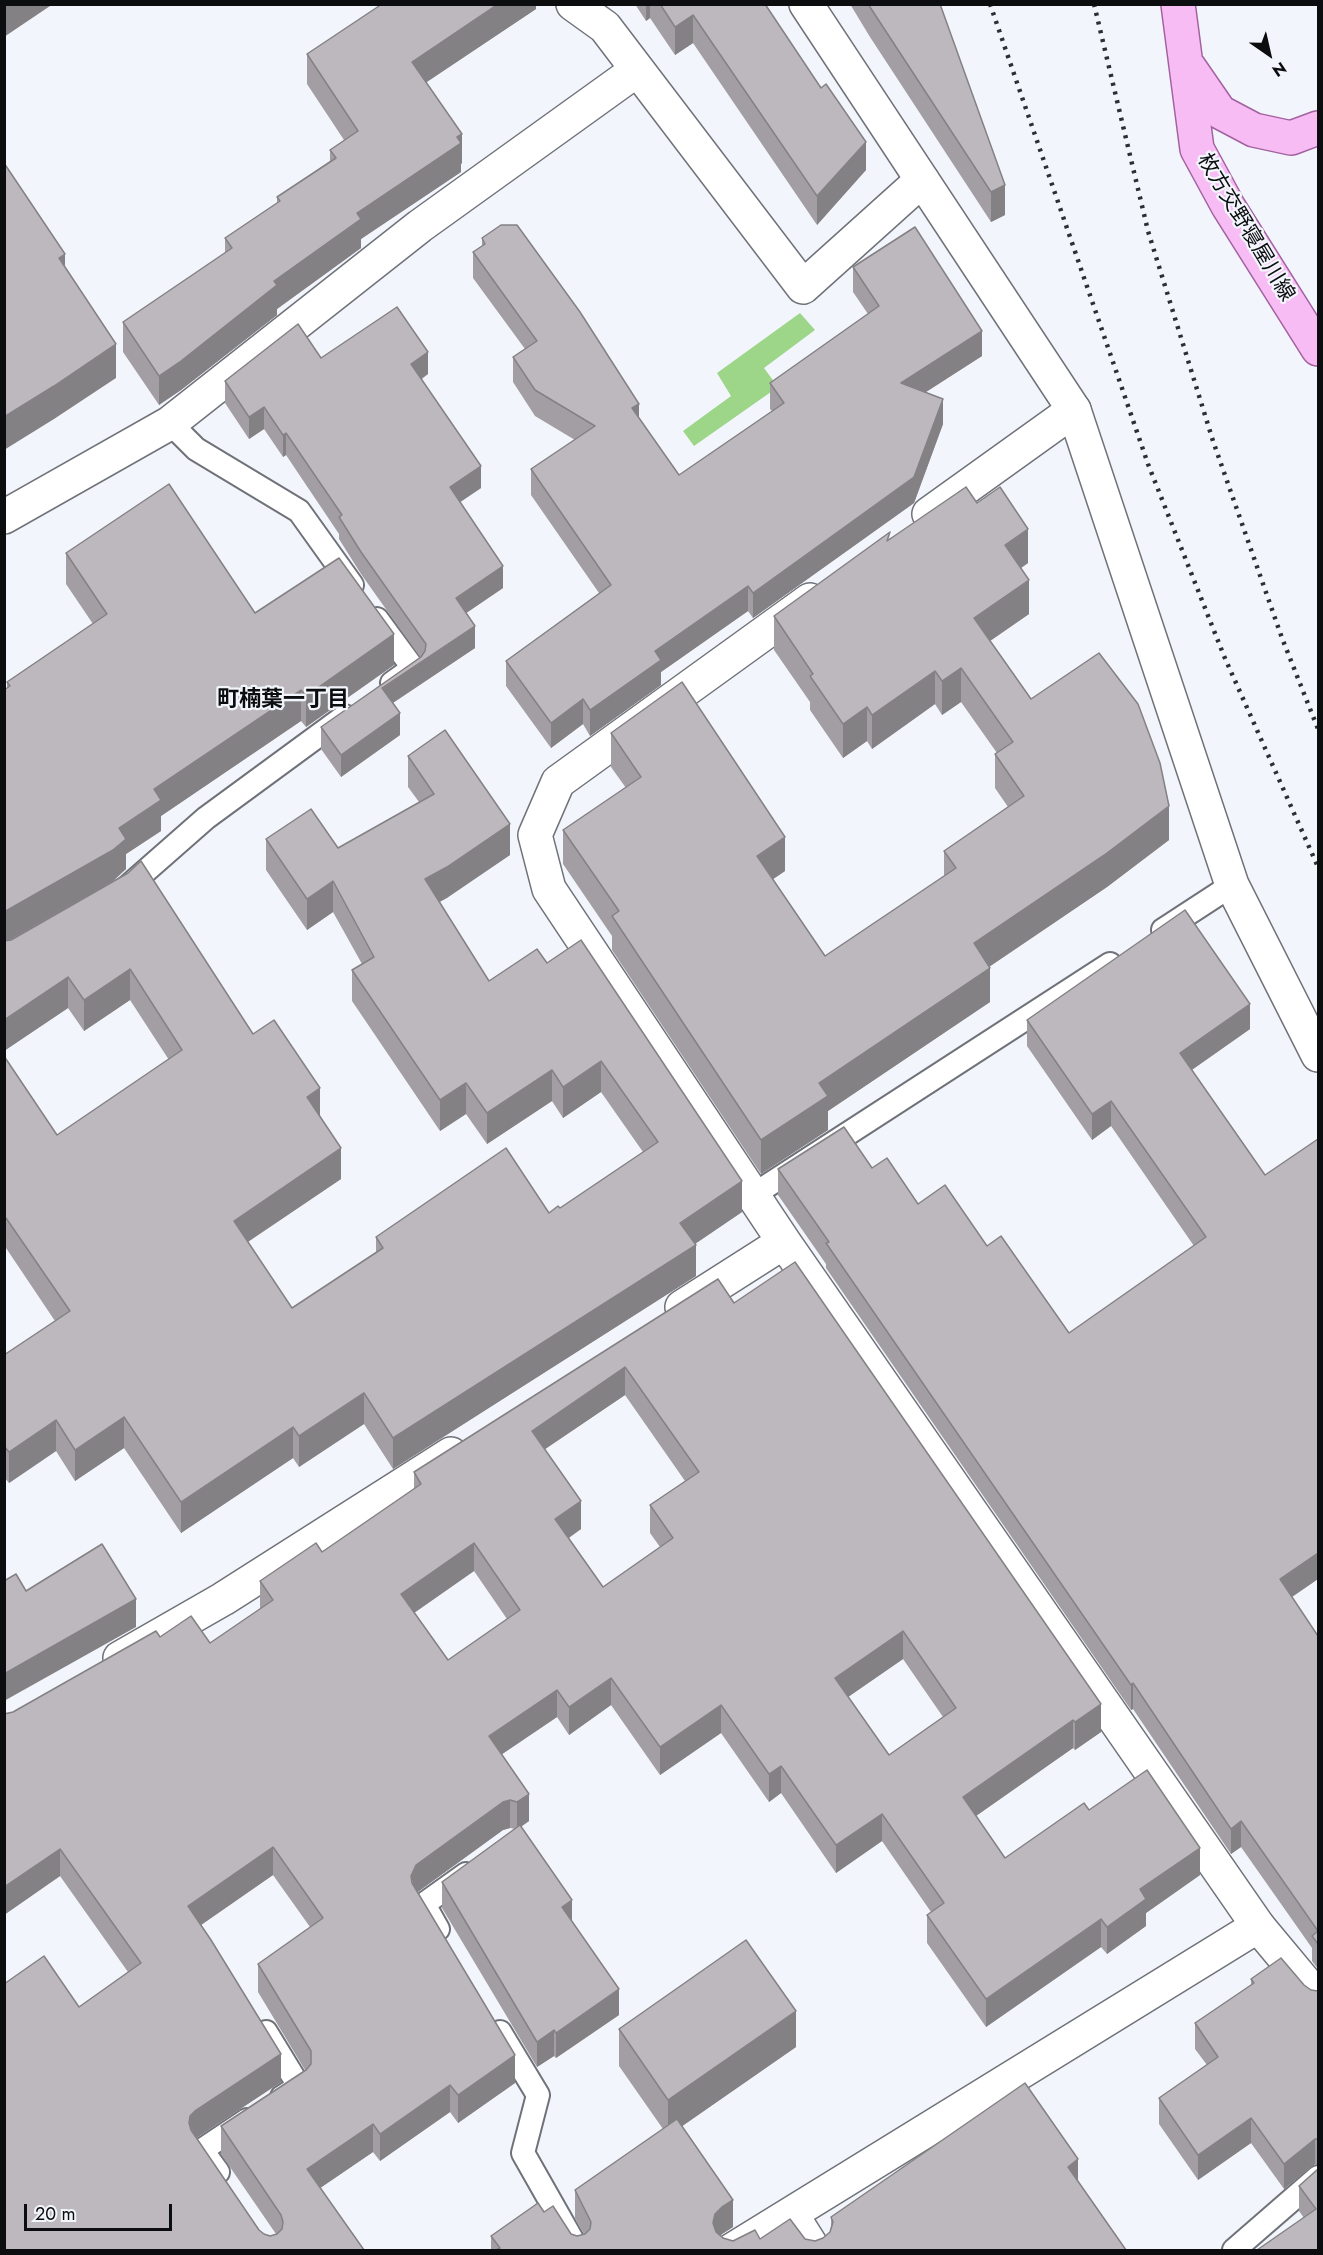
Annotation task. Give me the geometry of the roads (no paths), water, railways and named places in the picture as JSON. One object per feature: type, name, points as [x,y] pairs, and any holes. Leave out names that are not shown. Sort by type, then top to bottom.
[{"type":"main road","name":"枚方交野寝屋川線","points":[[1178,4],[1197,149],[1228,206],[1318,349]]},
{"type":"main road","name":"枚方交野寝屋川線","points":[[1187,63],[1220,112],[1254,130],[1291,138],[1318,128]]},
{"type":"street","points":[[573,4],[605,27],[804,287],[922,180]]},
{"type":"street","points":[[806,4],[1074,410],[1232,885],[1318,1055]]},
{"type":"street","points":[[4,518],[170,423],[420,226],[637,70]]},
{"type":"street","points":[[909,528],[1074,410]]},
{"type":"street","points":[[832,584],[558,782],[535,835],[549,889],[784,1242],[1258,1926],[1318,1998]]},
{"type":"street","points":[[654,1325],[784,1242]]},
{"type":"street","points":[[98,1670],[223,1599],[474,1440]]},
{"type":"street","points":[[732,2250],[1258,1926]]},
{"type":"street","points":[[792,2215],[814,2250]]},
{"type":"lane","points":[[102,903],[121,892],[206,818],[413,668],[299,511],[196,449],[170,423]]},
{"type":"lane","points":[[753,1195],[1232,885]]},
{"type":"lane","points":[[448,1945],[424,1904],[482,1862]]},
{"type":"lane","points":[[490,2015],[538,2096],[523,2153],[578,2250]]},
{"type":"lane","points":[[227,2186],[202,2150],[299,2086],[256,2016]]},
{"type":"lane","points":[[1234,2250],[1318,2177]]},
{"type":"railway","points":[[990,4],[1148,464],[1224,656],[1318,867]]},
{"type":"railway","points":[[1094,4],[1148,231],[1213,441],[1282,638],[1318,729]]},
{"type":"district","name":"町楠葉一丁目","points":[[283,701]]}]
